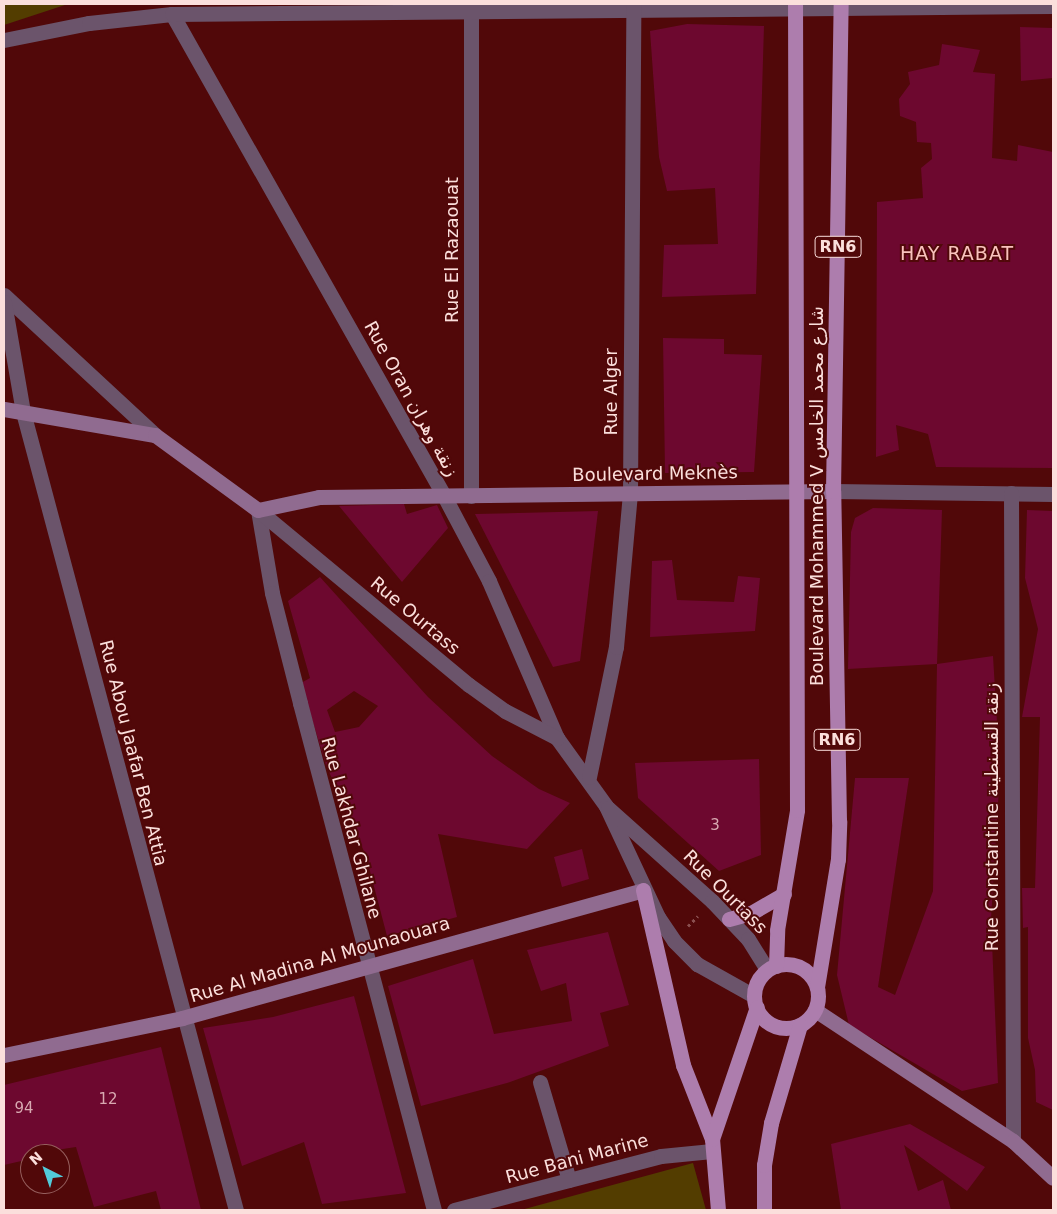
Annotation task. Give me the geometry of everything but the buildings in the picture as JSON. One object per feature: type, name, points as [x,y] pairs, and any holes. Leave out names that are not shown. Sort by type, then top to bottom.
[{"type":"main road","name":"Boulevard Mohammed V شارع محمد الخامس","points":[[771,968],[797,810],[795,6]]},
{"type":"main road","name":"Boulevard Mohammed V شارع محمد الخامس","points":[[817,987],[838,859],[839,822],[833,491],[842,6]]},
{"type":"main road","points":[[643,890],[683,1065],[712,1145]]},
{"type":"main road","points":[[729,919],[751,913],[784,894]]},
{"type":"main road","points":[[771,968],[803,969],[817,987]]},
{"type":"main road","name":"RN6","points":[[718,1210],[712,1145],[756,1002],[771,968]]},
{"type":"main road","name":"RN6","points":[[815,1010],[817,987]]},
{"type":"main road","points":[[756,1002],[770,1023],[800,1025]]},
{"type":"main road","points":[[764,1210],[764,1165],[771,1123],[800,1025],[815,1010]]},
{"type":"street","points":[[4,40],[89,23],[172,14],[329,7],[471,9],[633,6],[1053,6]]},
{"type":"street","name":"Rue Alger","points":[[589,777],[616,647],[630,494],[633,6]]},
{"type":"street","name":"Rue El Razaouat","points":[[471,9],[471,496]]},
{"type":"street","name":"Rue Oran زنقة وهران","points":[[172,14],[443,494],[489,581],[557,738],[589,777],[606,806]]},
{"type":"street","points":[[4,295],[155,435],[258,510]]},
{"type":"street","name":"Rue Abou Jaafar Ben Attia","points":[[4,302],[24,412],[182,1018],[236,1210]]},
{"type":"street","points":[[4,409],[155,435]]},
{"type":"street","name":"Boulevard Meknès","points":[[258,510],[319,497],[443,494],[471,496],[795,490],[1053,494]]},
{"type":"street","name":"Rue Constantine زنقة القسنطينة","points":[[1011,493],[1013,1141]]},
{"type":"street","name":"Rue Ourtass","points":[[258,510],[469,686],[505,711],[557,738]]},
{"type":"street","name":"Rue Lakhdar Ghilane","points":[[258,510],[272,593],[368,965],[434,1210]]},
{"type":"street","points":[[606,806],[643,890],[674,941],[697,964],[756,1002]]},
{"type":"street","name":"Rue Ourtass","points":[[606,806],[729,919],[771,968]]},
{"type":"street","name":"Rue Al Madina Al Mounaouara","points":[[4,1055],[182,1018],[643,890]]},
{"type":"street","points":[[815,1010],[1013,1141],[1053,1178]]},
{"type":"street","points":[[540,1082],[569,1180]]},
{"type":"street","name":"Rue Bani Marine","points":[[454,1210],[661,1156],[712,1145]]},
{"type":"shaded area","points":[[4,4],[68,4],[4,25]]},
{"type":"shaded area","points":[[693,1163],[706,1210],[521,1210]]},
{"type":"district","name":"HAY RABAT","points":[[957,254]]}]
